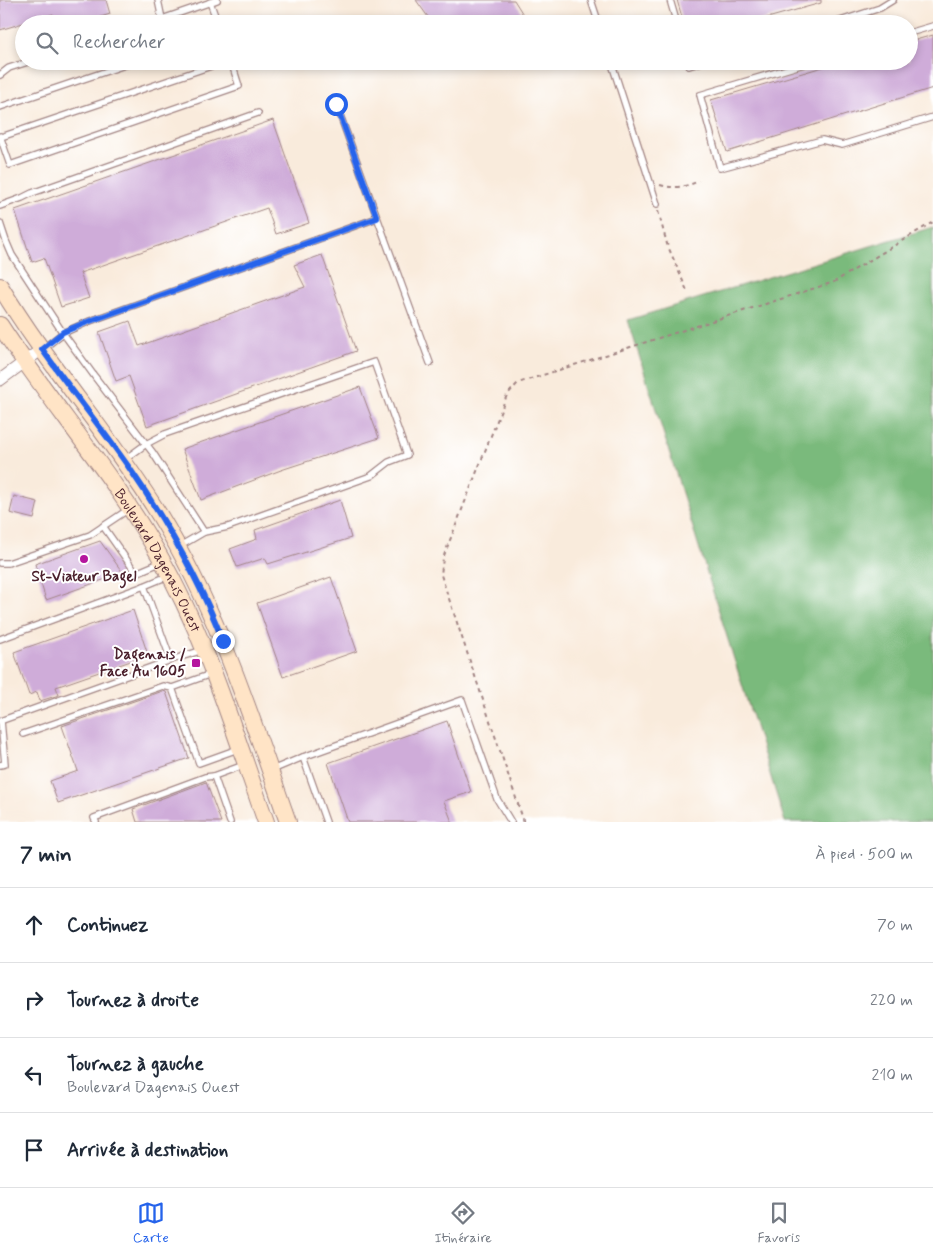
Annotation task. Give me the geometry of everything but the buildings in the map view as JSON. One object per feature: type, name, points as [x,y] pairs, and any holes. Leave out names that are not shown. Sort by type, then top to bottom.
[{"type":"main road","name":"Boulevard Dagenais Ouest","points":[[0,286],[42,349],[124,460],[178,547],[220,632],[288,822]]},
{"type":"main road","name":"Boulevard Dagenais Ouest","points":[[0,325],[131,508],[166,568],[214,673],[266,822]]},
{"type":"street","points":[[0,380],[42,349]]},
{"type":"lane","points":[[158,0],[161,15]]},
{"type":"lane","points":[[591,0],[596,15]]},
{"type":"lane","points":[[670,0],[674,15]]},
{"type":"lane","points":[[859,15],[880,8],[893,0]]},
{"type":"lane","points":[[174,15],[214,1],[216,15]]},
{"type":"lane","points":[[918,30],[933,26]]},
{"type":"lane","points":[[0,75],[15,66]]},
{"type":"lane","points":[[0,107],[110,70]]},
{"type":"lane","points":[[199,70],[0,136],[10,165],[239,86],[234,70]]},
{"type":"lane","points":[[614,70],[656,204]]},
{"type":"lane","points":[[784,70],[700,95],[720,168],[822,140],[842,145],[933,117]]},
{"type":"lane","points":[[336,104],[430,363]]},
{"type":"lane","points":[[0,206],[258,113]]},
{"type":"lane","points":[[42,349],[63,332],[90,321],[377,218]]},
{"type":"lane","points":[[0,223],[12,255],[63,332],[153,453],[204,532]]},
{"type":"lane","points":[[124,460],[164,434],[374,362],[406,455],[388,462],[371,476],[228,527],[204,532],[178,547]]},
{"type":"lane","points":[[0,563],[8,563],[82,538],[96,532],[131,508]]},
{"type":"lane","points":[[103,526],[136,573],[166,568]]},
{"type":"lane","points":[[0,639],[144,586],[166,568]]},
{"type":"lane","points":[[144,586],[171,660]]},
{"type":"lane","points":[[0,765],[5,764],[0,721],[204,649]]},
{"type":"lane","points":[[23,734],[163,686],[172,688],[214,673]]},
{"type":"lane","points":[[172,688],[199,763],[240,748]]},
{"type":"lane","points":[[270,771],[303,757],[462,700],[497,800],[511,822]]},
{"type":"lane","points":[[303,757],[326,822]]},
{"type":"lane","points":[[96,822],[94,818],[246,764]]},
{"type":"lane","points":[[214,776],[230,822]]},
{"type":"path","points":[[648,181],[672,188],[699,182]]},
{"type":"path","points":[[656,204],[667,244],[688,293]]},
{"type":"path","points":[[524,822],[441,576],[443,558],[507,395],[518,383],[834,282],[933,222]]},
{"type":"green space","points":[[933,227],[933,822],[785,822],[628,320]]},
{"type":"place","name":"St-Viateur Bagel","points":[[84,559]]},
{"type":"place","name":"Dagenais / Face Au 1605","points":[[196,663]]},
{"type":"route","points":[[223,641],[209,608],[176,542],[161,517],[128,467],[42,349],[63,332],[90,321],[377,218],[336,104]]}]
